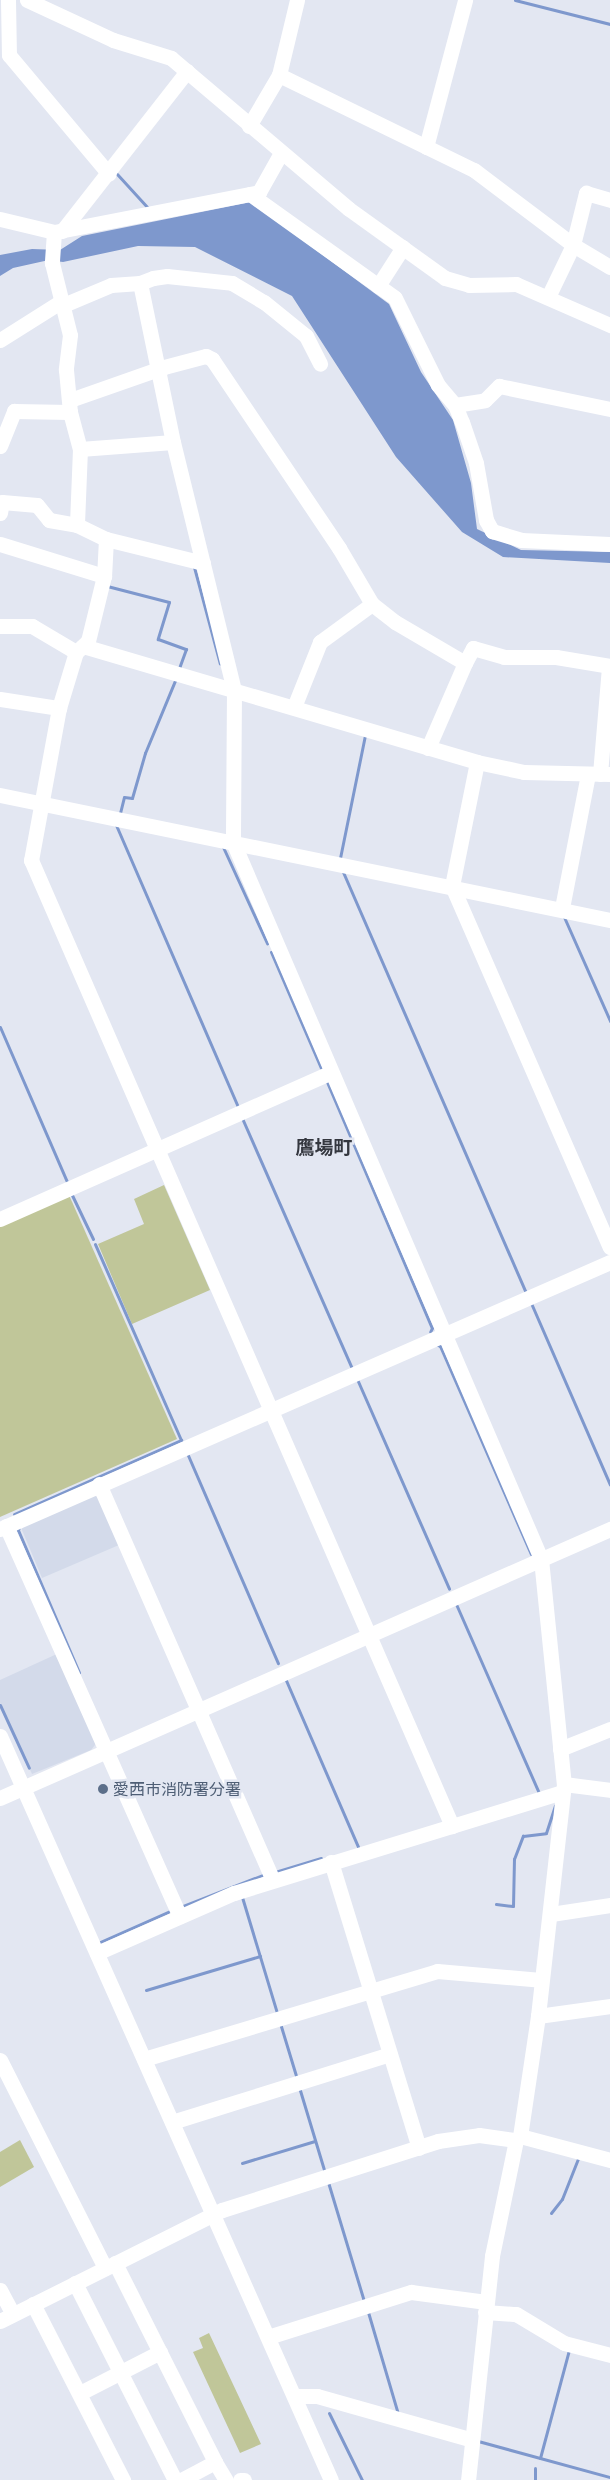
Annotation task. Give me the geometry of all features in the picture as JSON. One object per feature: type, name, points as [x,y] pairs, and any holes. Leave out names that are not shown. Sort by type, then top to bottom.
[{"type":"street","points":[[8,0],[9,55],[109,174]]},
{"type":"street","points":[[27,0],[113,40],[163,54],[187,71],[249,126],[349,209],[458,283],[516,284],[610,325]]},
{"type":"street","points":[[249,126],[279,75],[297,0]]},
{"type":"street","points":[[426,147],[465,0]]},
{"type":"street","points":[[77,525],[80,448],[70,406],[66,370],[70,336],[60,304],[52,263],[56,236],[109,174],[187,71]]},
{"type":"street","points":[[279,75],[474,170],[573,245],[610,267]]},
{"type":"street","points":[[0,219],[56,236],[259,192],[281,153]]},
{"type":"street","points":[[548,297],[573,245],[586,193],[610,200]]},
{"type":"street","points":[[250,194],[395,298],[438,385],[455,405],[476,463],[486,520],[492,531],[520,540],[610,544]]},
{"type":"street","points":[[378,286],[403,247]]},
{"type":"street","points":[[0,340],[60,304],[111,285],[140,284],[166,276],[218,281],[243,288],[306,336],[320,364]]},
{"type":"street","points":[[140,284],[172,442],[234,690],[233,842],[442,1334],[541,1559],[563,1788],[551,1914],[541,1980],[538,2016],[518,2138],[492,2256],[468,2480]]},
{"type":"street","points":[[0,446],[14,411],[70,406],[157,370],[206,356],[212,359],[339,548],[372,604],[403,627],[465,663]]},
{"type":"street","points":[[455,405],[485,400],[499,386],[610,409]]},
{"type":"street","points":[[80,448],[172,442]]},
{"type":"street","points":[[1,506],[37,505],[49,520],[77,525],[106,539],[203,563]]},
{"type":"street","points":[[106,539],[104,576],[88,641],[79,649],[59,708],[30,860],[452,1826]]},
{"type":"street","points":[[0,544],[104,576]]},
{"type":"street","points":[[294,707],[320,642],[372,604]]},
{"type":"street","points":[[0,626],[32,626],[79,649],[294,707],[477,762],[524,772],[599,774]]},
{"type":"street","points":[[428,748],[473,648],[504,657],[556,657],[610,666],[599,774],[562,908]]},
{"type":"street","points":[[0,699],[59,708]]},
{"type":"street","points":[[477,762],[452,886],[610,1247]]},
{"type":"street","points":[[0,795],[562,908],[610,920]]},
{"type":"street","points":[[0,1218],[331,1072]]},
{"type":"street","points":[[180,1916],[106,1748],[3,1528],[99,1484],[610,1262]]},
{"type":"street","points":[[99,1484],[272,1880]]},
{"type":"street","points":[[0,1798],[106,1748],[610,1529]]},
{"type":"street","points":[[560,1749],[610,1729]]},
{"type":"street","points":[[0,1736],[331,2480]]},
{"type":"street","points":[[97,1953],[180,1916],[272,1880],[452,1826],[563,1788],[610,1790]]},
{"type":"street","points":[[331,1862],[418,2148]]},
{"type":"street","points":[[551,1914],[610,1905]]},
{"type":"street","points":[[144,2060],[437,1971],[541,1980]]},
{"type":"street","points":[[538,2016],[610,2006]]},
{"type":"street","points":[[172,2122],[390,2054]]},
{"type":"street","points":[[0,2060],[110,2265],[160,2352],[215,2462],[226,2480]]},
{"type":"street","points":[[0,2290],[6,2318],[213,2214],[418,2148],[479,2136],[518,2138],[610,2160]]},
{"type":"street","points":[[75,2283],[175,2480]]},
{"type":"street","points":[[268,2337],[411,2292],[516,2314],[564,2343],[610,2355]]},
{"type":"street","points":[[33,2304],[123,2480]]},
{"type":"street","points":[[80,2393],[160,2352]]},
{"type":"street","points":[[294,2396],[316,2396],[472,2440]]},
{"type":"street","points":[[181,2480],[215,2462]]},
{"type":"shaded area","points":[[90,1494],[98,1497],[119,1545],[42,1578],[22,1530],[23,1523]]},
{"type":"shaded area","points":[[59,1653],[96,1737],[95,1745],[91,1750],[32,1774],[0,1703],[0,1680]]},
{"type":"green space","points":[[164,1185],[210,1290],[132,1324],[98,1244],[144,1224],[134,1199]]},
{"type":"green space","points":[[69,1195],[177,1439],[0,1517],[0,1227]]},
{"type":"green space","points":[[20,2140],[34,2167],[0,2187],[0,2152]]},
{"type":"green space","points":[[209,2333],[261,2444],[240,2453],[193,2352],[203,2348],[199,2338]]},
{"type":"water","points":[[251,202],[389,304],[421,372],[453,420],[471,483],[477,529],[521,550],[610,552],[610,563],[503,557],[462,532],[396,457],[292,296],[195,247],[138,246],[63,262],[49,260],[13,268],[0,276],[0,255],[32,249],[60,250],[82,236]]},
{"type":"waterway","points":[[515,0],[610,24]]},
{"type":"waterway","points":[[117,174],[148,208]]},
{"type":"waterway","points":[[194,567],[220,664]]},
{"type":"waterway","points":[[107,586],[169,602],[158,639],[186,649],[179,668]]},
{"type":"waterway","points":[[120,813],[124,797],[132,798],[145,753],[176,678]]},
{"type":"waterway","points":[[340,858],[365,735]]},
{"type":"waterway","points":[[116,825],[238,1107]]},
{"type":"waterway","points":[[223,847],[267,943]]},
{"type":"waterway","points":[[343,872],[525,1291]]},
{"type":"waterway","points":[[564,917],[610,1021]]},
{"type":"waterway","points":[[271,952],[321,1068]]},
{"type":"waterway","points":[[0,1027],[68,1184]]},
{"type":"waterway","points":[[327,1082],[432,1328],[430,1332]]},
{"type":"waterway","points":[[242,1118],[352,1368]]},
{"type":"waterway","points":[[71,1193],[93,1239]]},
{"type":"waterway","points":[[14,1514],[181,1440],[95,1244]]},
{"type":"waterway","points":[[531,1303],[610,1485]]},
{"type":"waterway","points":[[436,1344],[440,1346],[531,1554]]},
{"type":"waterway","points":[[357,1379],[449,1589]]},
{"type":"waterway","points":[[187,1453],[278,1663]]},
{"type":"waterway","points":[[19,1527],[18,1530],[79,1672]]},
{"type":"waterway","points":[[456,1604],[539,1793]]},
{"type":"waterway","points":[[285,1678],[358,1847]]},
{"type":"waterway","points":[[0,1705],[29,1768]]},
{"type":"waterway","points":[[496,1904],[513,1906],[514,1859],[523,1836],[546,1833],[555,1805]]},
{"type":"waterway","points":[[275,1872],[321,1858]]},
{"type":"waterway","points":[[183,1906],[265,1874]]},
{"type":"waterway","points":[[242,1897],[277,2013]]},
{"type":"waterway","points":[[100,1942],[170,1911]]},
{"type":"waterway","points":[[146,1990],[260,1956]]},
{"type":"waterway","points":[[280,2023],[297,2079]]},
{"type":"waterway","points":[[299,2087],[324,2170]]},
{"type":"waterway","points":[[242,2163],[315,2141]]},
{"type":"waterway","points":[[551,2213],[562,2199],[579,2156]]},
{"type":"waterway","points":[[328,2182],[364,2301]]},
{"type":"waterway","points":[[368,2312],[398,2414]]},
{"type":"waterway","points":[[540,2458],[569,2350]]},
{"type":"waterway","points":[[329,2413],[362,2480]]},
{"type":"waterway","points":[[478,2441],[610,2477]]},
{"type":"waterway","points":[[535,2468],[535,2480]]},
{"type":"place","name":"愛西市消防署分署","points":[[103,1789]]},
{"type":"district","name":"鷹場町","points":[[324,1148]]}]
